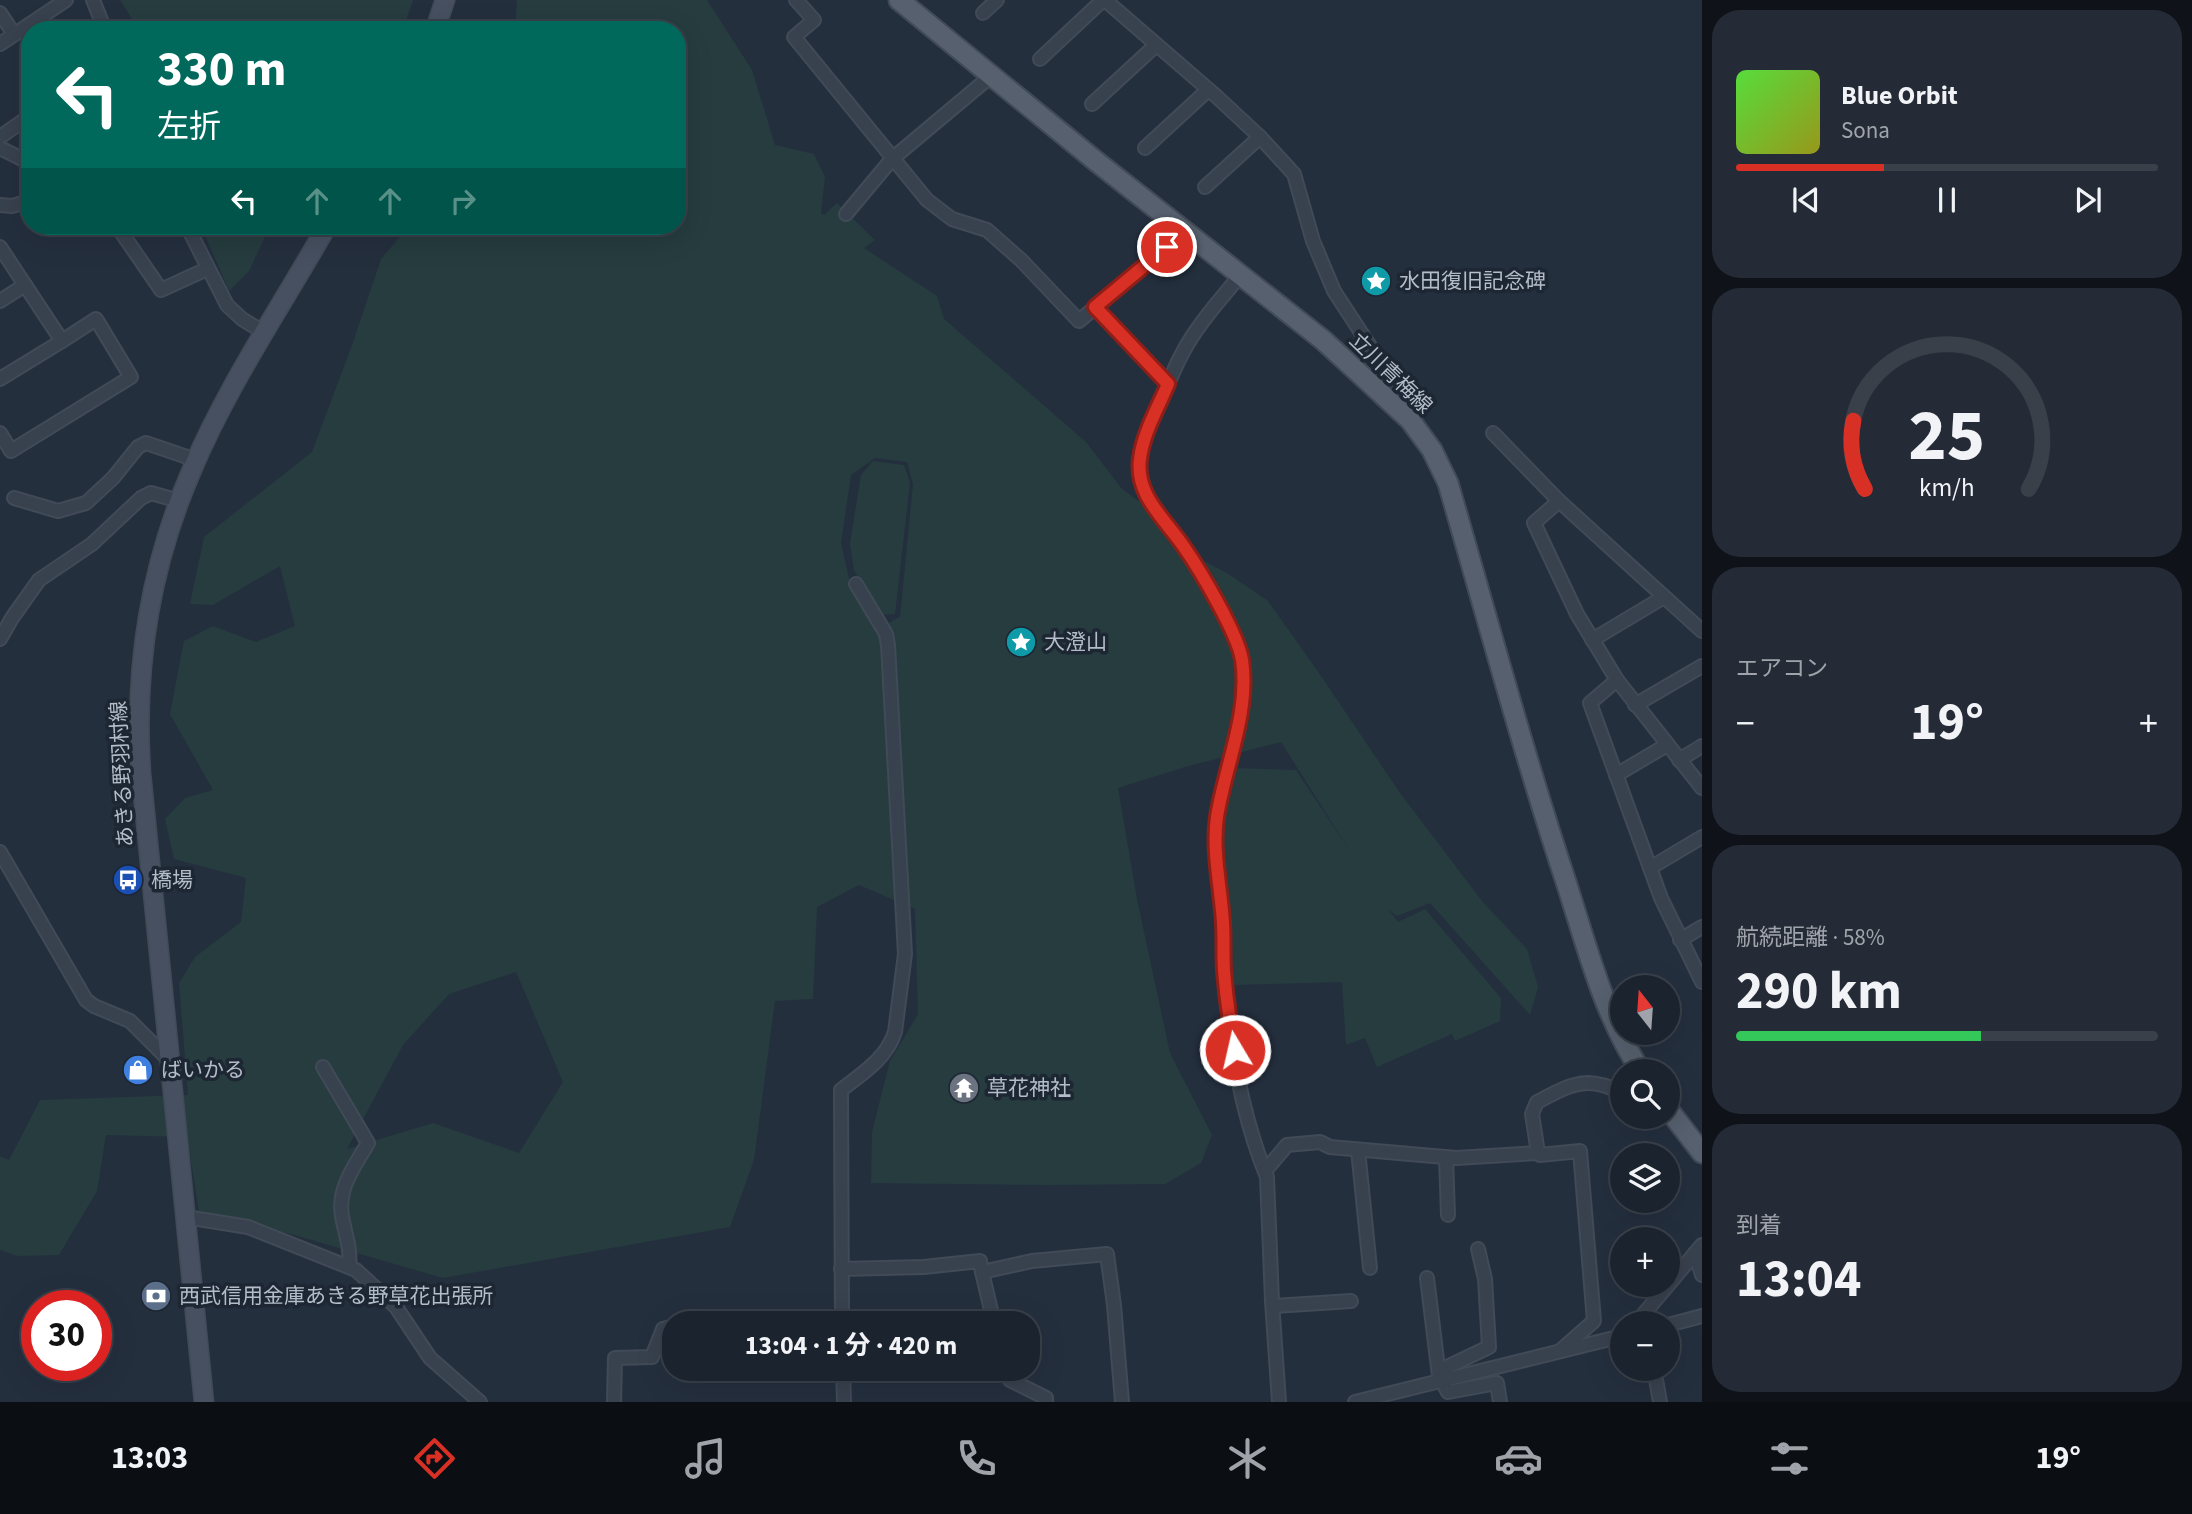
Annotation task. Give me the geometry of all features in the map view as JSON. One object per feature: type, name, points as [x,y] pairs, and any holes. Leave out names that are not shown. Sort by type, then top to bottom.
[{"type":"main road","points":[[438,21],[445,0]]},
{"type":"main road","name":"立川青梅線","points":[[899,0],[990,76],[1324,340],[1410,419],[1432,450],[1448,483],[1535,788],[1568,889],[1616,1026],[1634,1059]]},
{"type":"main road","name":"あきる野羽村線","points":[[204,1402],[143,797],[139,722],[142,659],[163,551],[196,460],[218,416],[322,235]]},
{"type":"main road","points":[[1680,1126],[1702,1153]]},
{"type":"street","points":[[34,21],[66,0]]},
{"type":"street","points":[[93,0],[101,21]]},
{"type":"street","points":[[796,0],[814,20],[794,37],[927,200],[952,219],[987,230],[1021,260],[1079,321],[1185,232]]},
{"type":"street","points":[[983,13],[997,0]]},
{"type":"street","points":[[1040,59],[1104,0],[1260,137],[1294,174],[1314,241],[1334,291],[1396,386],[1412,399],[1414,410],[1410,419]]},
{"type":"street","points":[[0,13],[15,34]]},
{"type":"street","points":[[0,44],[21,30]]},
{"type":"street","points":[[1093,104],[1155,46]]},
{"type":"street","points":[[846,214],[892,159],[990,76]]},
{"type":"street","points":[[1145,148],[1208,90]]},
{"type":"street","points":[[0,137],[21,122]]},
{"type":"street","points":[[1205,187],[1260,137]]},
{"type":"street","points":[[0,148],[21,158]]},
{"type":"street","points":[[0,205],[21,204]]},
{"type":"street","points":[[126,235],[161,290],[207,269]]},
{"type":"street","points":[[191,235],[223,298],[234,312],[265,333]]},
{"type":"street","points":[[0,247],[62,341]]},
{"type":"street","points":[[1241,274],[1197,329],[1178,361],[1148,430],[1140,459],[1140,474],[1144,493],[1189,556],[1232,632],[1242,658],[1240,712],[1217,818],[1216,840],[1224,972],[1231,1030],[1259,1158],[1267,1177],[1279,1402]]},
{"type":"street","points":[[0,301],[26,285]]},
{"type":"street","points":[[1095,307],[1168,384]]},
{"type":"street","points":[[0,379],[96,319],[131,377],[11,451],[0,433]]},
{"type":"street","points":[[1493,433],[1559,501],[1702,631]]},
{"type":"street","points":[[14,498],[58,511],[86,503],[113,478],[138,447],[146,443],[196,460]]},
{"type":"street","points":[[0,639],[39,580],[99,539],[141,498],[151,493],[179,501]]},
{"type":"street","points":[[1559,501],[1534,523],[1577,614],[1617,680],[1702,788]]},
{"type":"street","points":[[842,1311],[841,1090],[883,1056],[891,1043],[895,1032],[905,954],[888,645],[886,634],[856,584]]},
{"type":"street","points":[[1592,640],[1664,597]]},
{"type":"street","points":[[1635,705],[1702,666]]},
{"type":"street","points":[[1617,680],[1590,703],[1661,898],[1702,982]]},
{"type":"street","points":[[1616,775],[1667,745]]},
{"type":"street","points":[[1679,760],[1702,746]]},
{"type":"street","points":[[1650,868],[1702,836]]},
{"type":"street","points":[[0,852],[52,946],[86,1000],[134,1025],[170,1062]]},
{"type":"street","points":[[1680,940],[1702,927]]},
{"type":"street","points":[[323,1067],[368,1143],[343,1187],[341,1214],[349,1241],[349,1266]]},
{"type":"street","points":[[1538,1153],[1532,1114],[1537,1102],[1571,1084],[1592,1081],[1610,1088]]},
{"type":"street","points":[[1265,1171],[1287,1145],[1320,1142],[1331,1147],[1446,1157],[1540,1155],[1580,1151],[1594,1321],[1557,1353]]},
{"type":"street","points":[[1358,1150],[1370,1268]]},
{"type":"street","points":[[1446,1157],[1448,1215]]},
{"type":"street","points":[[186,1217],[248,1227],[349,1266],[396,1307],[430,1358],[481,1402]]},
{"type":"street","points":[[1442,1381],[1445,1368],[1489,1347],[1485,1279],[1478,1249]]},
{"type":"street","points":[[1699,1249],[1702,1275]]},
{"type":"street","points":[[1646,1311],[1699,1249]]},
{"type":"street","points":[[982,1272],[1032,1261],[1107,1254],[1122,1402]]},
{"type":"street","points":[[841,1269],[924,1267],[980,1261],[991,1311]]},
{"type":"street","points":[[1427,1278],[1438,1376],[1448,1392],[1497,1383],[1500,1402]]},
{"type":"street","points":[[1274,1306],[1351,1301]]},
{"type":"street","points":[[1680,1322],[1702,1316]]},
{"type":"street","points":[[614,1402],[615,1358],[652,1357],[662,1332]]},
{"type":"street","points":[[1355,1402],[1610,1339]]},
{"type":"street","points":[[843,1381],[844,1402]]},
{"type":"street","points":[[1012,1381],[1046,1398],[1046,1402]]},
{"type":"street","points":[[1656,1381],[1660,1402]]},
{"type":"green space","points":[[120,0],[413,0],[406,21],[133,21]]},
{"type":"green space","points":[[517,0],[707,0],[752,70],[775,145],[814,154],[825,177],[821,213],[824,215],[837,203],[875,240],[864,248],[937,296],[944,319],[1086,442],[1122,489],[1180,531],[1202,560],[1227,573],[1268,601],[1400,793],[1482,901],[1527,949],[1538,987],[1530,1015],[1430,903],[1397,916],[1389,910],[1398,922],[1425,909],[1501,998],[1500,1021],[1455,1041],[1452,1034],[1377,1067],[1365,1038],[1346,1045],[1342,982],[1231,985],[1221,817],[1233,768],[1296,770],[1350,851],[1281,742],[1118,788],[1137,899],[1170,1053],[1212,1135],[1201,1163],[1165,1184],[871,1183],[872,1132],[890,1061],[918,1014],[915,909],[859,885],[817,907],[813,999],[775,1001],[754,1160],[730,1227],[443,1278],[199,1211],[187,1137],[106,1135],[97,1191],[59,1255],[17,1256],[0,1250],[0,1156],[9,1160],[40,1100],[188,1095],[179,983],[195,957],[241,922],[246,878],[174,859],[165,819],[185,798],[213,790],[170,714],[184,641],[213,626],[256,642],[295,626],[280,566],[213,605],[190,604],[204,537],[312,452],[381,259],[401,235],[686,235],[686,21],[516,21]],"holes":[[[875,458],[907,462],[913,484],[900,617],[875,630],[864,604],[850,583],[841,543],[851,475]],[[516,972],[563,1082],[519,1153],[433,1123],[347,1149],[403,1045],[449,994]]]},
{"type":"green space","points":[[205,235],[266,235],[249,271],[229,291]]},
{"type":"green space","points":[[873,461],[904,465],[910,483],[895,614],[882,615],[854,571],[850,543],[861,475]]},
{"type":"place","name":"水田復旧記念碑","points":[[1376,281]]},
{"type":"place","name":"大澄山","points":[[1021,642]]},
{"type":"place","name":"橋場","points":[[128,880]]},
{"type":"place","name":"ばいかる","points":[[138,1070]]},
{"type":"place","name":"草花神社","points":[[964,1088]]},
{"type":"place","name":"西武信用金庫あきる野草花出張所","points":[[156,1296]]},
{"type":"route","points":[[1167,247],[1095,307],[1168,384],[1148,430],[1140,459],[1144,493],[1184,547],[1232,632],[1242,658],[1240,712],[1217,818],[1216,840],[1224,972],[1235,1050]]}]
